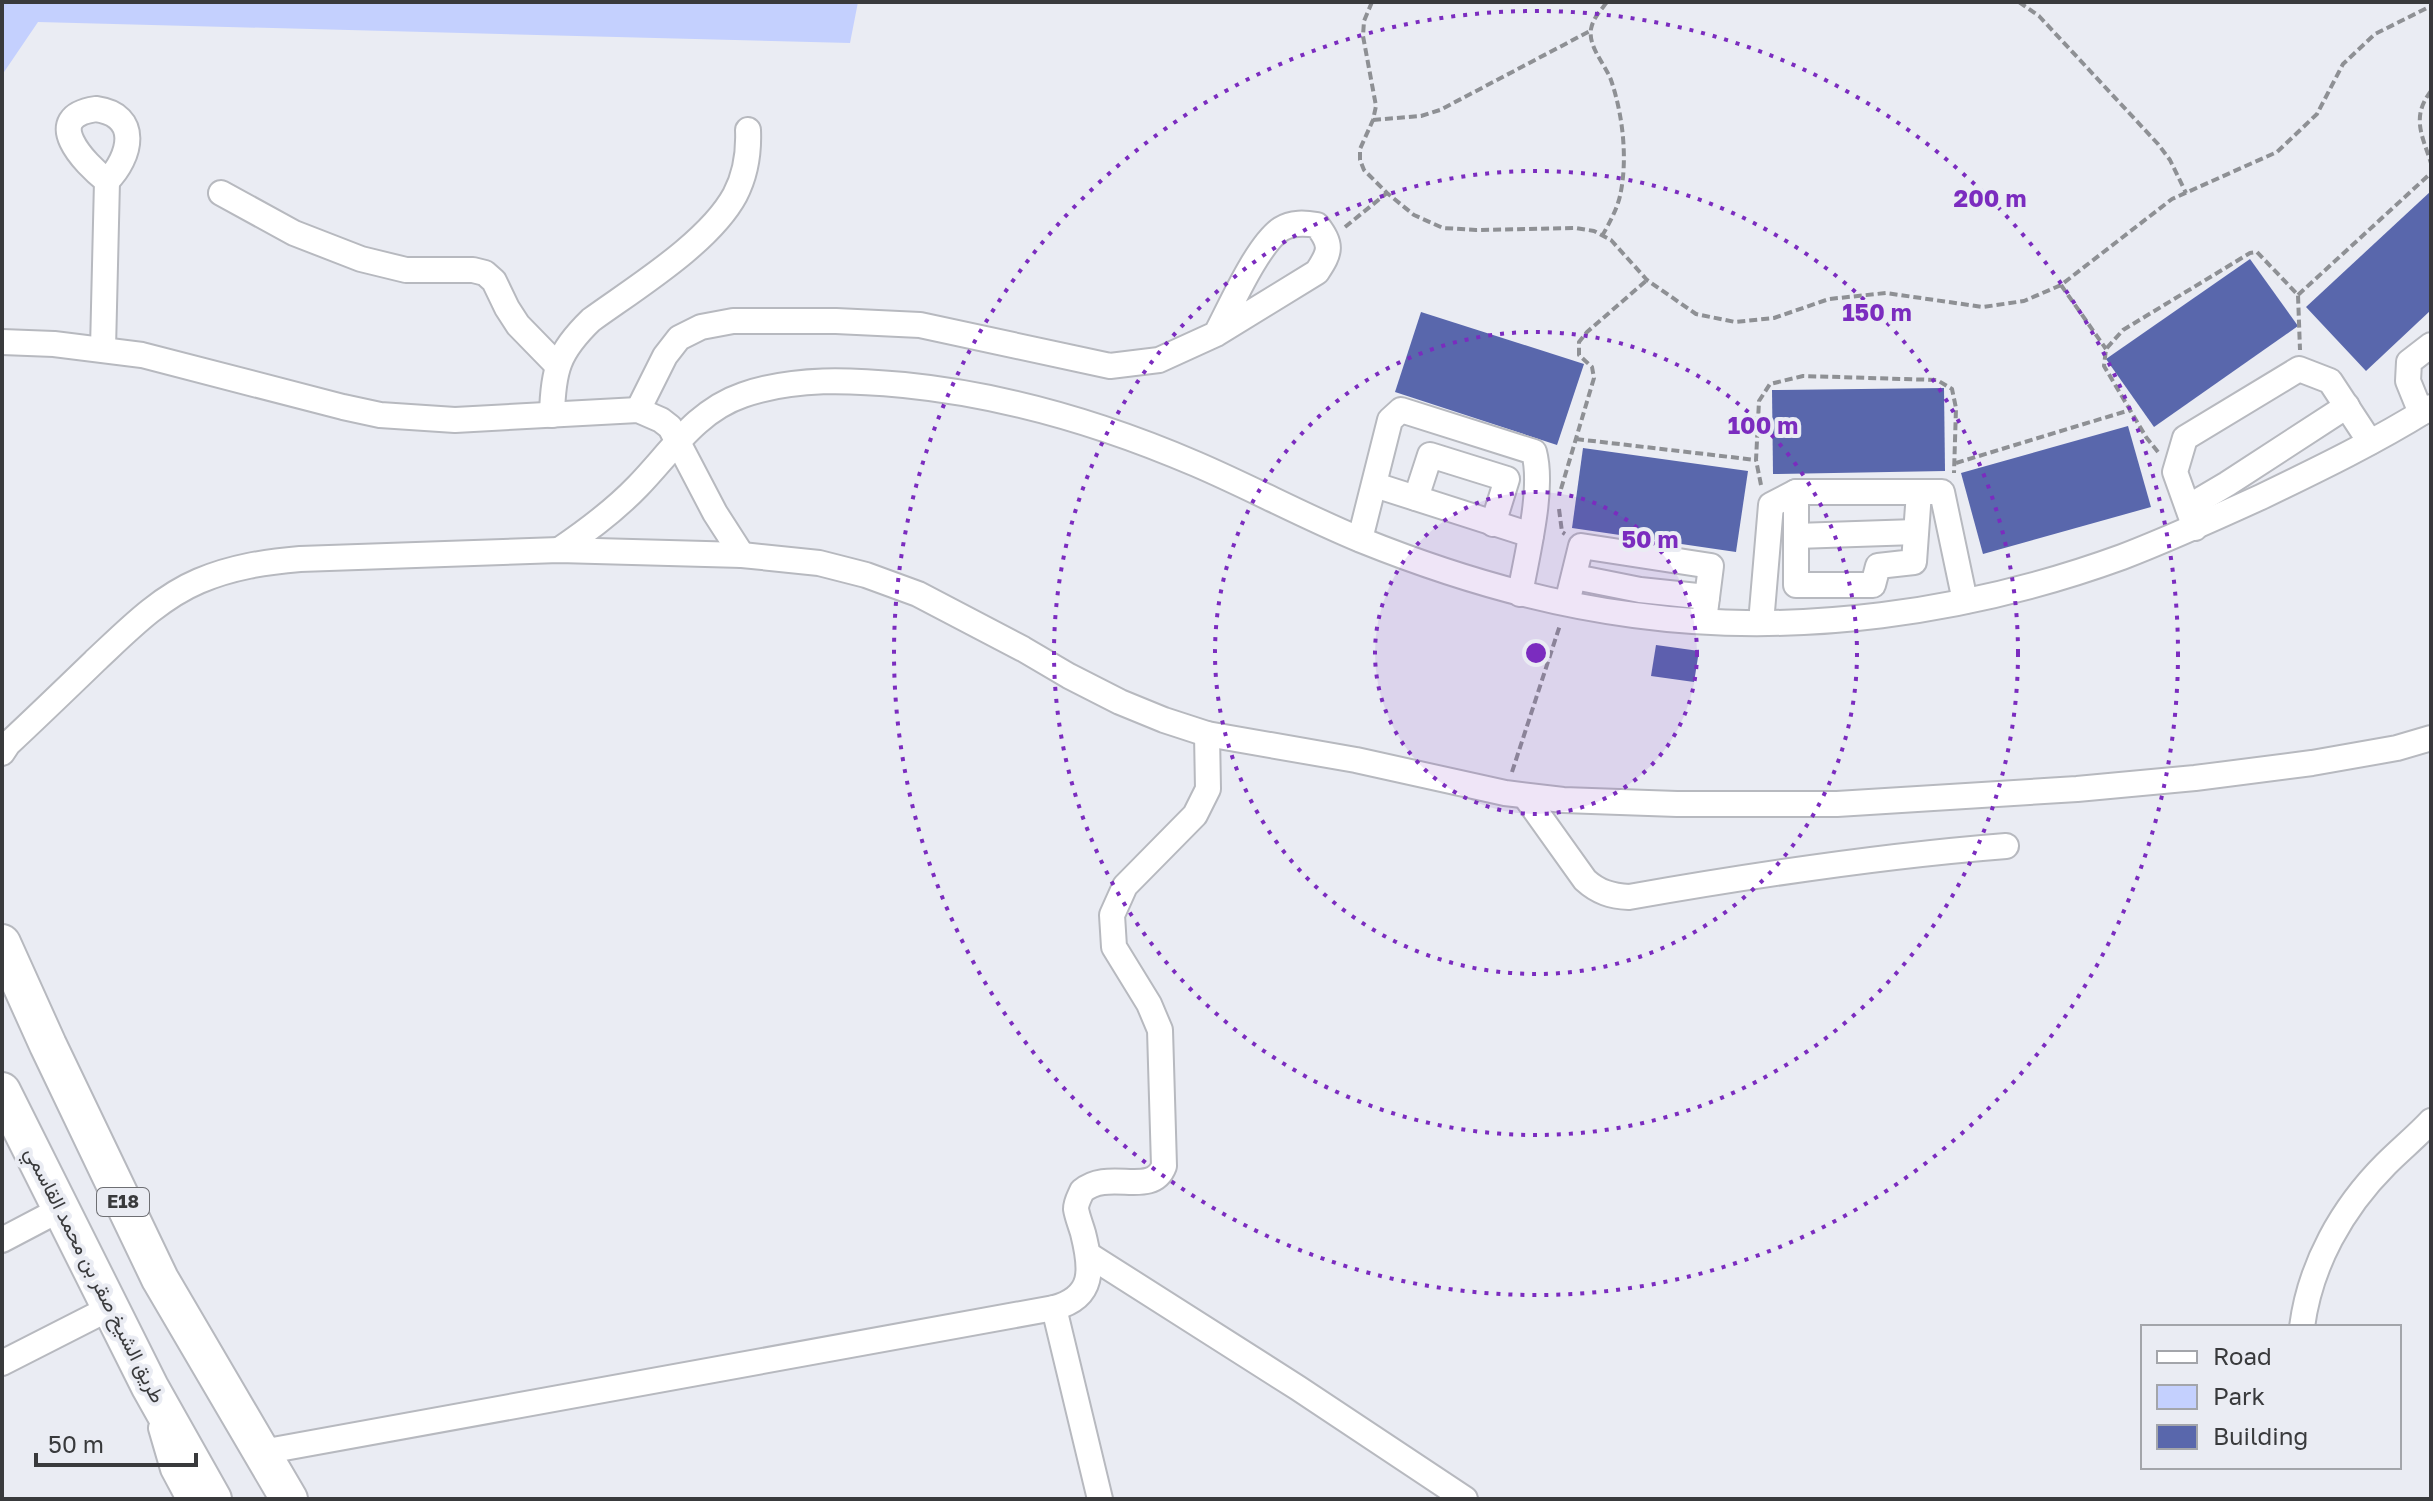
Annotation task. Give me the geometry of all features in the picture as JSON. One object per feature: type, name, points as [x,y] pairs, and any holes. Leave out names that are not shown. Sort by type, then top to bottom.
[{"type":"highway","name":"E18","points":[[2,943],[160,1279],[289,1499]]},
{"type":"highway","name":"طريق الشيخ صقر بن محمد القاسمي","points":[[2,1091],[150,1387],[213,1499]]},
{"type":"street","points":[[552,415],[552,384],[557,365],[577,333],[689,247],[726,209],[746,163],[748,130]]},
{"type":"street","points":[[103,349],[107,181]]},
{"type":"street","points":[[221,193],[294,233],[361,259],[406,270],[473,270],[485,273],[494,281],[507,308],[525,334],[557,365]]},
{"type":"street","points":[[638,410],[665,356],[679,338],[701,327],[733,321],[920,325],[1110,366],[1159,360],[1216,334],[1317,272],[1328,256],[1328,240],[1317,225],[1300,223],[1281,229],[1262,249],[1216,334]]},
{"type":"street","points":[[2,342],[142,355],[380,415],[455,420],[638,410],[670,427],[715,513],[742,555]]},
{"type":"street","points":[[559,550],[611,511],[657,466],[677,441],[721,405],[771,387],[810,382],[868,381],[953,392],[1033,408],[1103,429],[1193,463],[1360,539],[1520,594],[1634,615],[1704,621],[1761,623],[1829,620],[1965,601],[2046,581],[2119,558],[2191,517],[2370,442],[2426,410],[2408,381],[2409,362],[2431,345]]},
{"type":"street","points":[[2191,517],[2175,472],[2185,438],[2299,369],[2330,381],[2370,442]]},
{"type":"street","points":[[2191,517],[2227,484],[2347,406]]},
{"type":"street","points":[[1360,539],[1390,420],[1401,410],[1534,452],[1538,468],[1531,535],[1520,594]]},
{"type":"street","points":[[1416,498],[1430,455],[1507,479],[1493,524]]},
{"type":"street","points":[[1375,485],[1531,535]]},
{"type":"street","points":[[1796,492],[1796,585],[1873,585],[1878,566],[1914,562],[1916,532],[1930,492]]},
{"type":"street","points":[[1761,623],[1771,505],[1796,492],[1930,492]]},
{"type":"street","points":[[1930,492],[1965,601]]},
{"type":"street","points":[[1796,536],[1916,532]]},
{"type":"street","points":[[1567,603],[1581,546],[1711,566],[1704,621]]},
{"type":"street","points":[[4,747],[137,622],[196,582],[265,562],[559,550],[742,555],[819,563],[866,575],[918,594],[1120,702],[1207,734],[1356,760],[1515,795],[1563,800],[1837,804],[2062,790],[2312,763],[2397,748],[2431,738]]},
{"type":"street","points":[[1575,577],[1640,590],[1707,597]]},
{"type":"street","points":[[262,1452],[1069,1304],[1084,1291],[1089,1255],[1076,1209],[1082,1191],[1098,1181],[1149,1182],[1159,1176],[1164,1166],[1160,1030],[1149,1004],[1114,947],[1112,915],[1125,886],[1195,815],[1208,789],[1207,734]]},
{"type":"street","points":[[1515,795],[1585,880],[1594,888],[1616,897],[1811,866],[2006,846]]},
{"type":"street","points":[[2302,1325],[2313,1276],[2347,1211],[2386,1165],[2431,1121]]},
{"type":"street","points":[[2,1240],[61,1209]]},
{"type":"street","points":[[1089,1255],[1465,1499]]},
{"type":"street","points":[[2,1363],[110,1308]]},
{"type":"street","points":[[1054,1308],[1100,1499]]},
{"type":"street","points":[[150,1387],[173,1469],[189,1499]]},
{"type":"path","points":[[1372,2],[1364,21],[1363,36],[1376,106],[1360,149],[1360,160],[1364,170],[1387,193],[1414,215],[1443,228],[1576,228],[1604,233],[1647,280],[1696,314],[1735,322],[1774,318],[1829,299],[1886,293],[1983,307],[2024,301],[2061,285],[2172,199],[2277,152],[2317,114],[2343,64],[2375,34],[2431,6]]},
{"type":"path","points":[[1604,233],[1620,197],[1623,161],[1621,123],[1611,80],[1593,43],[1591,30],[1595,18],[1607,2]]},
{"type":"path","points":[[2019,2],[2039,16],[2158,144],[2170,160],[2186,193]]},
{"type":"path","points":[[1373,120],[1421,116],[1440,110],[1591,30]]},
{"type":"path","points":[[2431,91],[2418,121],[2431,163]]},
{"type":"path","points":[[2298,295],[2431,173]]},
{"type":"path","points":[[1328,240],[1387,193]]},
{"type":"path","points":[[2175,472],[2146,437],[2104,366],[2106,349],[2123,330],[2250,253],[2257,252],[2298,295],[2299,369]]},
{"type":"path","points":[[1581,546],[1562,532],[1558,500],[1594,378],[1592,367],[1579,355],[1579,342],[1647,280]]},
{"type":"path","points":[[2061,285],[2106,349]]},
{"type":"path","points":[[1771,505],[1763,491],[1756,460],[1759,401],[1770,384],[1803,376],[1937,380],[1952,389],[1956,408],[1956,463],[1952,482],[1930,492]]},
{"type":"path","points":[[1956,463],[2130,410]]},
{"type":"path","points":[[1576,439],[1756,460]]},
{"type":"path","points":[[1515,795],[1567,603]]},
{"type":"green space","points":[[2,2],[858,2],[850,43],[38,22],[2,75]]},
{"type":"building","points":[[2431,191],[2431,310],[2366,371],[2306,307]]},
{"type":"building","points":[[2250,259],[2298,326],[2154,427],[2106,359]]},
{"type":"building","points":[[1421,312],[1584,364],[1557,445],[1395,392]]},
{"type":"building","points":[[1944,388],[1945,471],[1773,474],[1772,390]]},
{"type":"building","points":[[2128,426],[2151,507],[1983,554],[1961,473]]},
{"type":"building","points":[[1583,448],[1748,471],[1736,552],[1572,528]]},
{"type":"building","points":[[1656,645],[1699,651],[1694,682],[1651,676]]}]
